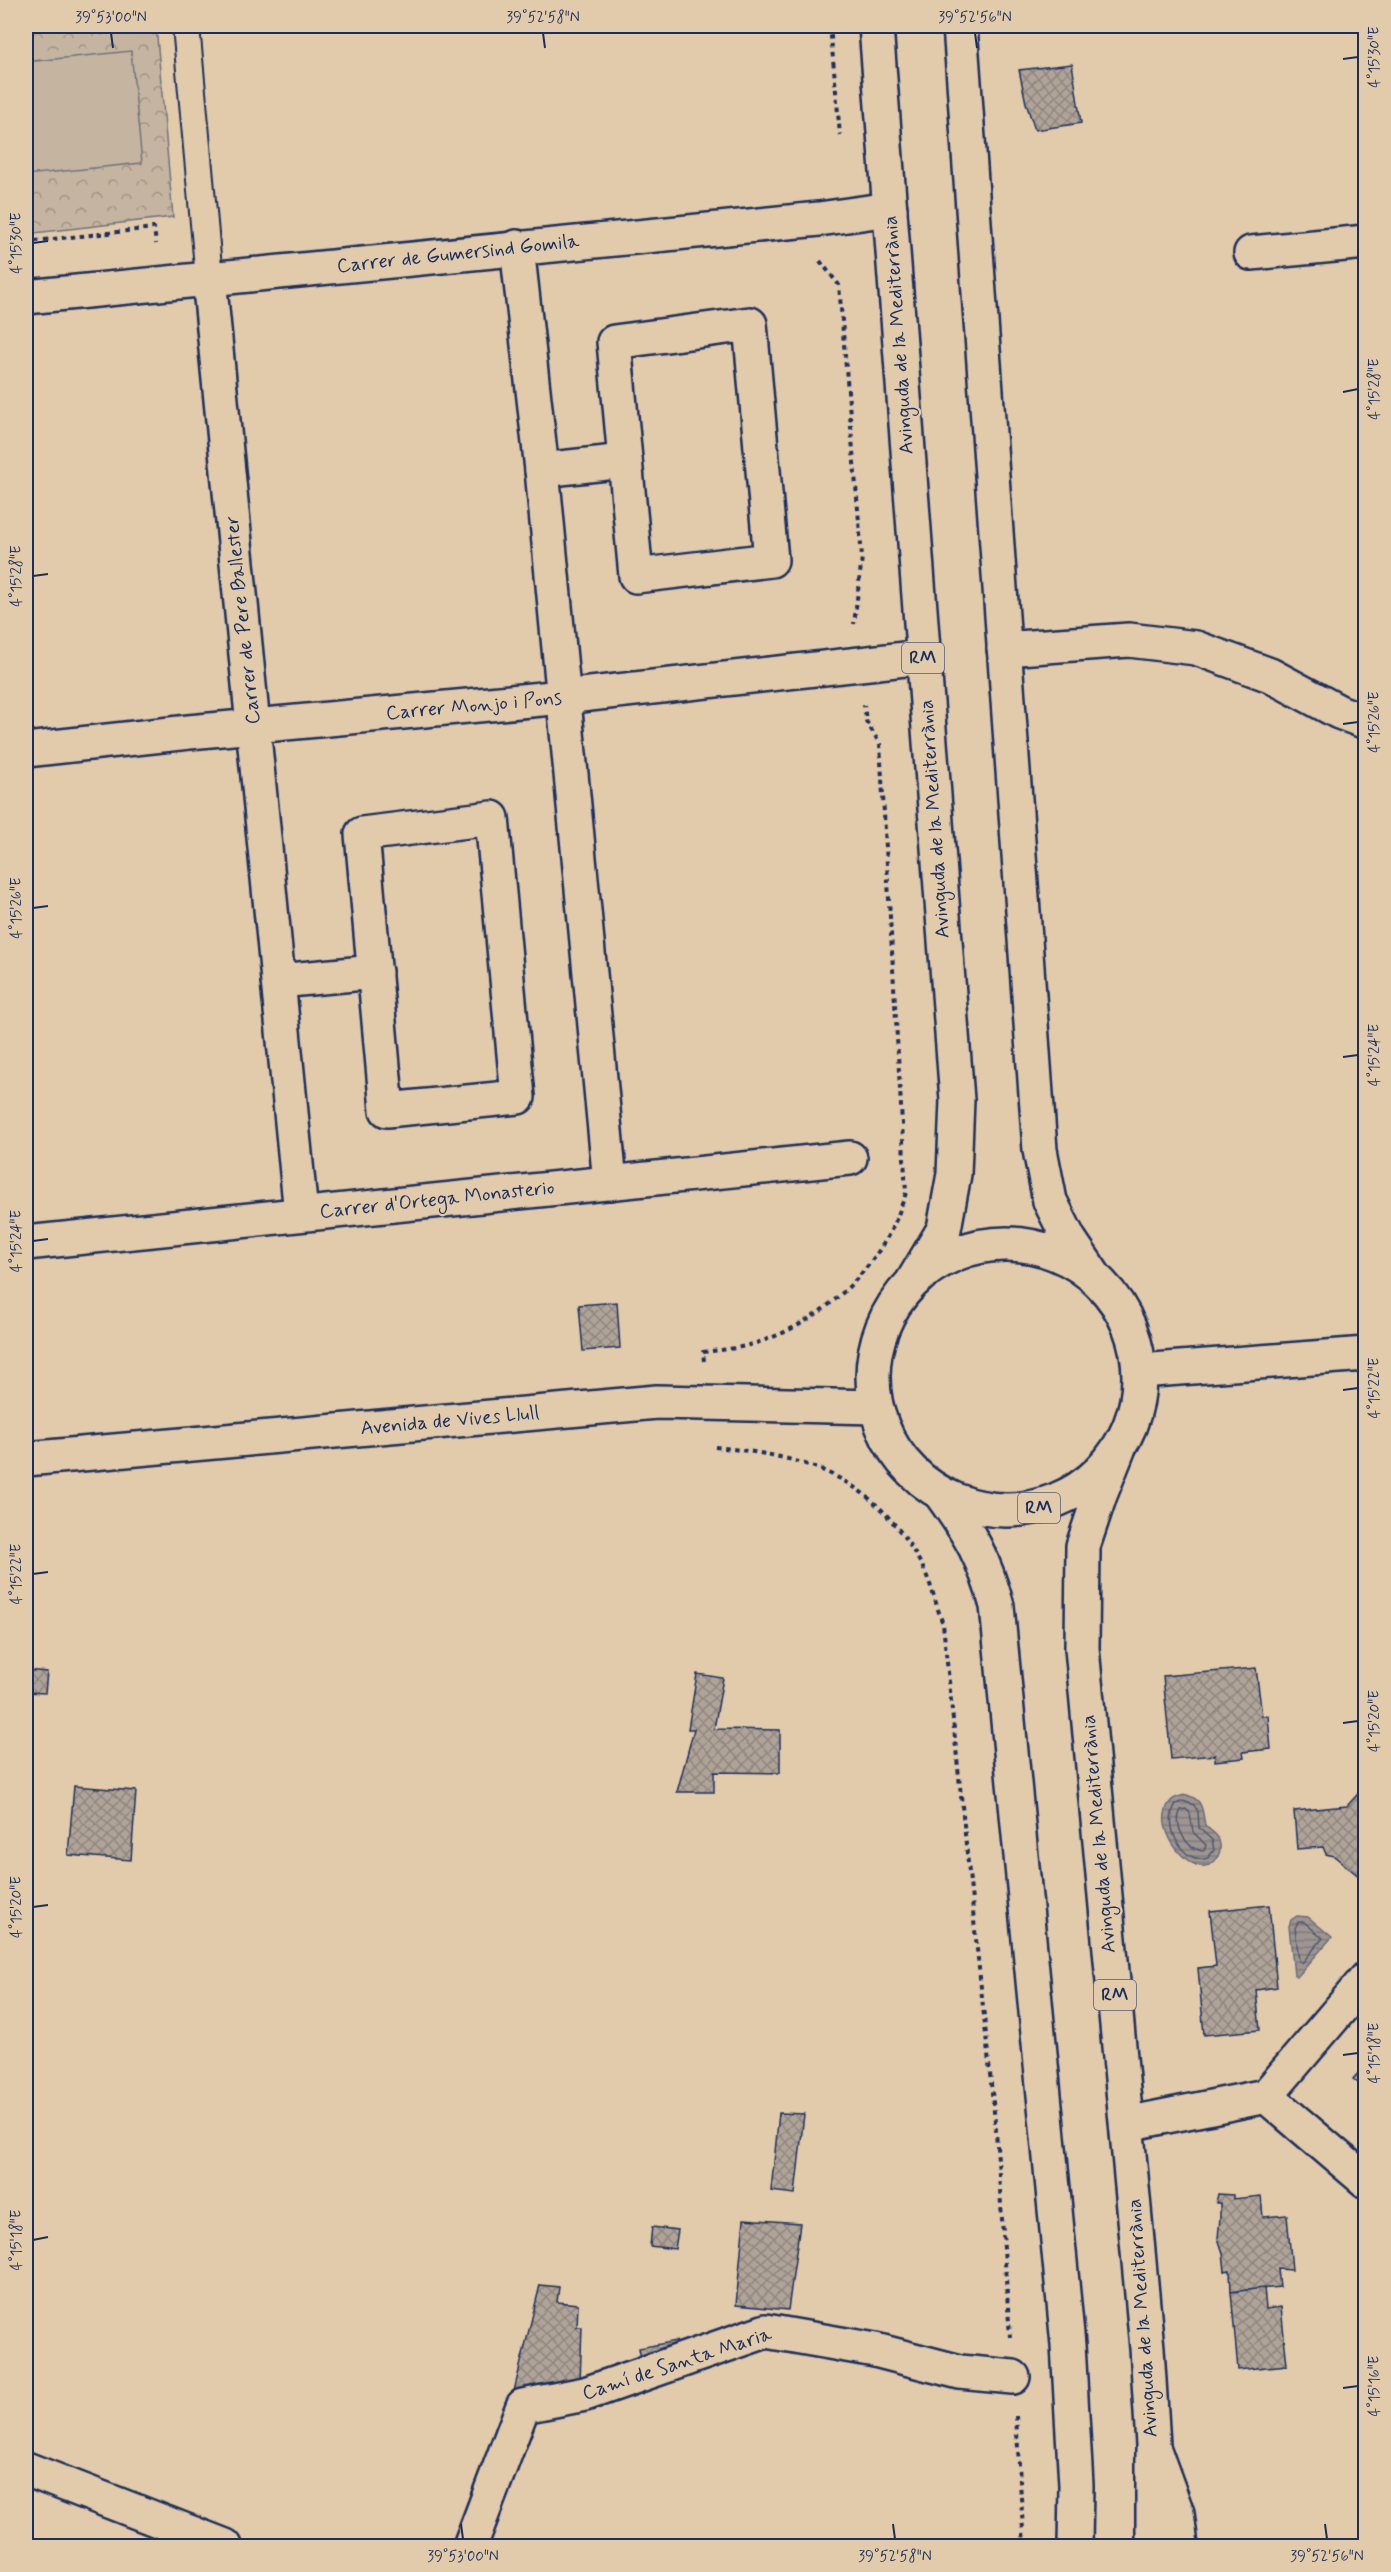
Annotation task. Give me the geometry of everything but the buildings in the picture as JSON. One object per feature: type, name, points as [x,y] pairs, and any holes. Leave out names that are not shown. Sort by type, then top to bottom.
[{"type":"street","name":"Avinguda de la Mediterrània","points":[[876,26],[957,1100],[954,1174],[944,1229],[913,1281]]},
{"type":"street","name":"RM","points":[[960,26],[1040,1150],[1050,1201],[1069,1239],[1126,1318],[1136,1344],[1140,1371],[1136,1413],[1118,1450],[1084,1487],[1039,1508],[988,1510],[941,1494],[918,1478],[899,1457],[885,1433],[876,1407],[873,1380],[875,1353],[883,1326],[896,1302],[913,1281],[935,1263],[961,1251],[988,1244],[1017,1244],[1045,1249],[1071,1260],[1094,1276]]},
{"type":"street","name":"Carrer de Gumersind Gomila","points":[[26,297],[819,219],[890,209]]},
{"type":"street","points":[[1251,253],[1365,242]]},
{"type":"street","points":[[517,248],[542,470],[610,1183]]},
{"type":"street","name":"Carrer de Pere Ballester","points":[[209,278],[301,1214]]},
{"type":"street","points":[[750,324],[771,560],[636,576],[625,461],[614,342],[750,324]]},
{"type":"street","points":[[542,470],[625,461]]},
{"type":"street","points":[[1004,649],[1129,640],[1196,648],[1270,675],[1339,712],[1365,722]]},
{"type":"street","name":"Carrer Monjo i Pons","points":[[26,750],[563,698],[923,657]]},
{"type":"street","points":[[492,818],[518,1097],[387,1110],[375,972],[362,834],[492,818]]},
{"type":"street","points":[[278,981],[375,972]]},
{"type":"street","name":"Carrer d'Ortega Monasterio","points":[[26,1244],[850,1158]]},
{"type":"street","points":[[1140,1371],[1365,1354]]},
{"type":"street","name":"Avenida de Vives Llull","points":[[26,1459],[657,1402],[876,1407]]},
{"type":"street","name":"Avinguda de la Mediterrània","points":[[1118,1450],[1083,1546],[1082,1648],[1147,2348],[1153,2445],[1153,2547]]},
{"type":"street","name":"RM","points":[[941,1494],[965,1526],[986,1567],[997,1606],[1068,2345],[1076,2485],[1075,2547]]},
{"type":"street","points":[[1127,2124],[1266,2096],[1365,1979]]},
{"type":"street","points":[[1266,2096],[1365,2181]]},
{"type":"street","name":"Camí de Santa Maria","points":[[470,2547],[523,2406],[585,2394],[766,2331],[875,2350],[960,2372],[1013,2377]]},
{"type":"street","points":[[1153,2445],[1177,2512],[1181,2547]]},
{"type":"street","points":[[26,2469],[225,2547]]},
{"type":"lane","name":"Carrer de Pere Ballester","points":[[186,26],[209,278]]},
{"type":"path","points":[[26,242],[154,228],[159,284]]},
{"type":"green space","points":[[26,26],[156,26],[173,217],[26,234]]},
{"type":"green space","points":[[131,51],[142,163],[26,175],[26,62]]},
{"type":"water","points":[[1187,1795],[1197,1800],[1205,1825],[1219,1840],[1219,1854],[1211,1864],[1202,1866],[1192,1863],[1182,1855],[1168,1834],[1165,1821],[1167,1806],[1174,1799]]},
{"type":"water","points":[[1297,1916],[1308,1917],[1332,1937],[1297,1977],[1294,1975],[1289,1926],[1291,1920]]}]
